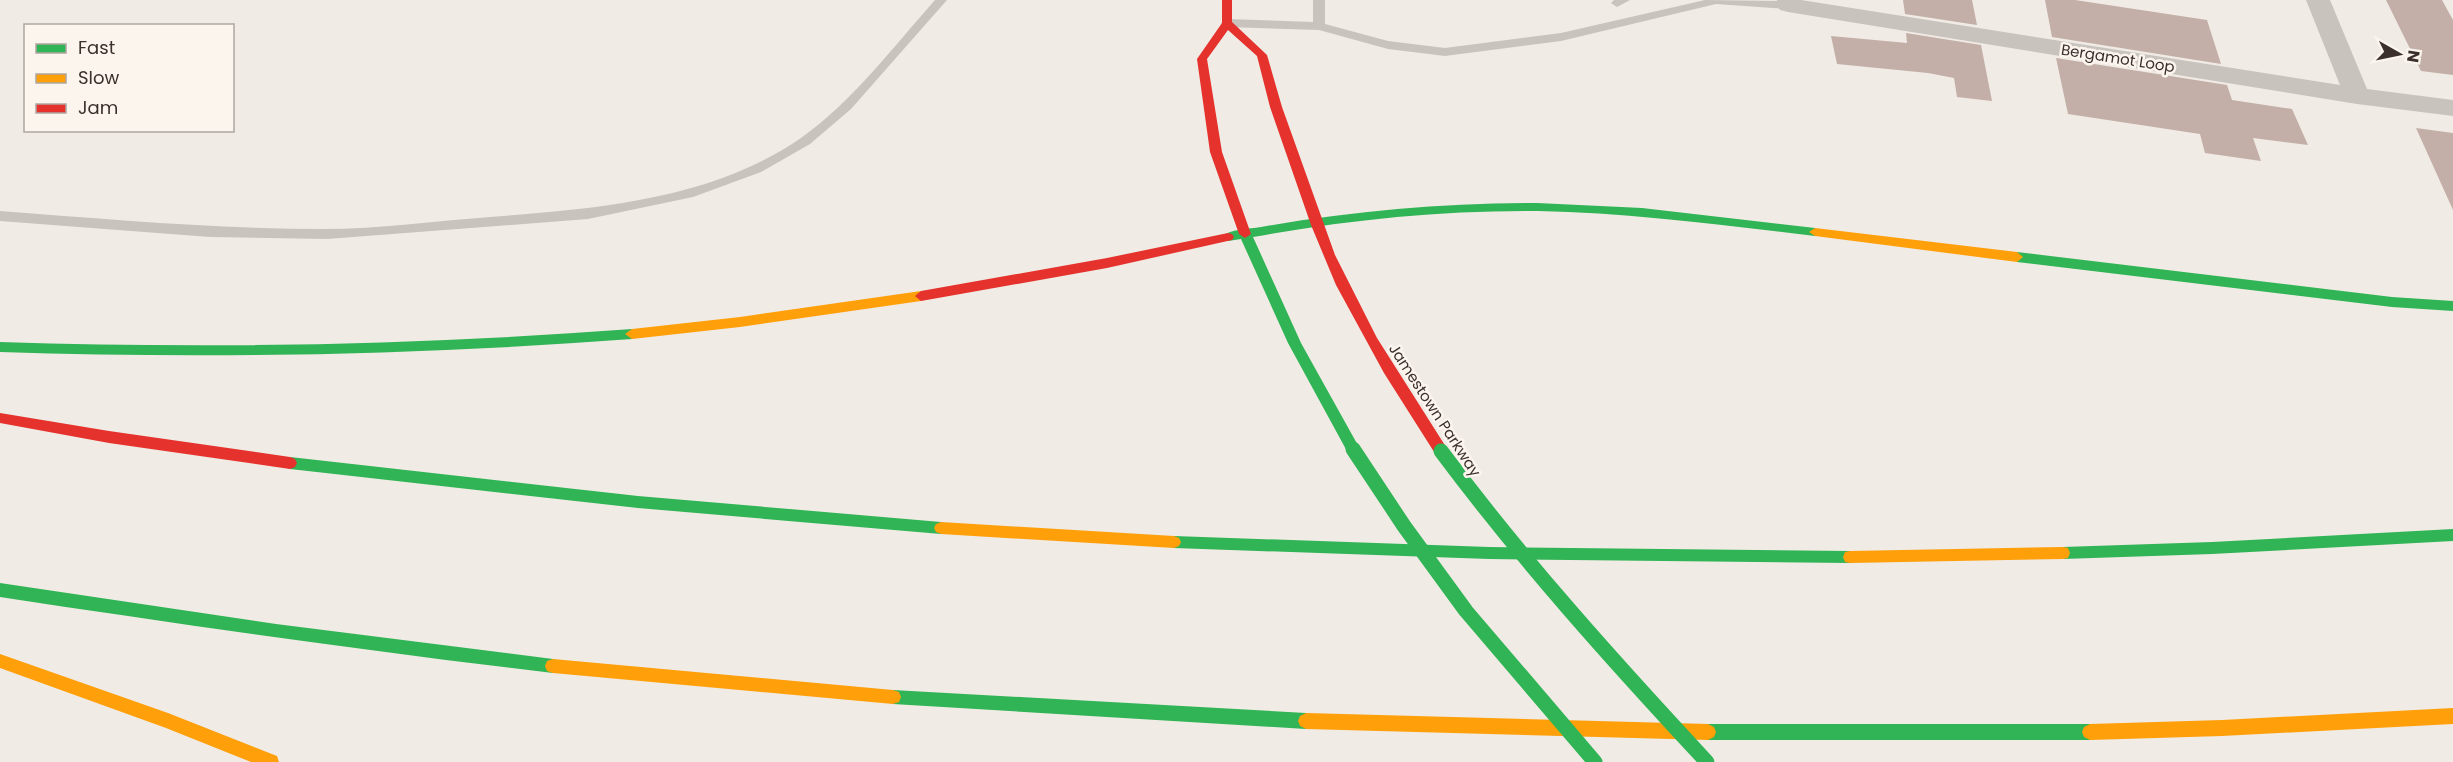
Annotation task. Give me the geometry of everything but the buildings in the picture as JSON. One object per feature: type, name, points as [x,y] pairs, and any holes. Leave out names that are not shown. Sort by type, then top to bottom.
[{"type":"main road","points":[[1227,0],[1227,23],[1202,59],[1216,152],[1245,234],[1292,340],[1353,449],[1404,526],[1466,611],[1595,762]]},
{"type":"main road","name":"Jamestown Parkway","points":[[1227,23],[1262,55],[1276,107],[1330,265],[1395,384],[1484,513],[1540,581],[1707,762]]},
{"type":"main road","points":[[0,347],[153,354],[349,353],[534,342],[634,333],[838,309],[943,293],[1114,262],[1245,234],[1490,208],[1608,209],[2392,302],[2453,306]]},
{"type":"main road","points":[[0,418],[216,453],[599,498],[802,518],[1219,545],[1648,557],[1861,558],[2075,555],[2283,547],[2453,535]]},
{"type":"main road","points":[[0,590],[305,636],[554,666],[743,685],[974,704],[1208,718],[1685,733],[1922,734],[2162,730],[2453,716]]},
{"type":"main road","points":[[0,661],[168,721],[271,762]]},
{"type":"street","points":[[2318,0],[2357,96]]},
{"type":"street","name":"Bergamot Loop","points":[[1788,2],[2357,96],[2453,108]]},
{"type":"lane","points":[[0,216],[210,232],[327,234],[588,214],[693,192],[756,169],[805,141],[847,106],[941,0]]},
{"type":"lane","points":[[1319,0],[1319,26]]},
{"type":"lane","points":[[1227,23],[1319,26],[1388,45],[1445,52],[1561,37],[1716,1],[1788,2]]},
{"type":"traffic: fast","points":[[1228,237],[1382,214],[1499,207],[1642,212],[1815,232]]},
{"type":"traffic: fast","points":[[1245,234],[1295,343],[1353,449]]},
{"type":"traffic: fast","points":[[2017,257],[2392,302],[2453,306]]},
{"type":"traffic: fast","points":[[0,347],[80,350],[316,351],[473,345],[632,334]]},
{"type":"traffic: fast","points":[[1353,449],[1404,526],[1466,611],[1595,762]]},
{"type":"traffic: fast","points":[[1441,451],[1569,611],[1707,762]]},
{"type":"traffic: fast","points":[[290,463],[638,502],[941,528]]},
{"type":"traffic: fast","points":[[2063,553],[2212,548],[2453,535]]},
{"type":"traffic: fast","points":[[1174,542],[1489,553],[1850,557]]},
{"type":"traffic: fast","points":[[0,590],[276,631],[553,666]]},
{"type":"traffic: fast","points":[[893,697],[1306,721]]},
{"type":"traffic: fast","points":[[1708,732],[2090,732]]},
{"type":"traffic: slow","points":[[1815,232],[2017,257]]},
{"type":"traffic: slow","points":[[632,334],[740,322],[921,296]]},
{"type":"traffic: slow","points":[[941,528],[1174,542]]},
{"type":"traffic: slow","points":[[1850,557],[2063,553]]},
{"type":"traffic: slow","points":[[0,661],[168,721],[271,762]]},
{"type":"traffic: slow","points":[[553,666],[893,697]]},
{"type":"traffic: slow","points":[[2090,732],[2222,728],[2453,716]]},
{"type":"traffic: slow","points":[[1306,721],[1708,732]]},
{"type":"traffic: jam","points":[[1227,0],[1227,23],[1202,59],[1216,152],[1245,234]]},
{"type":"traffic: jam","points":[[1227,23],[1262,55],[1276,107],[1317,225]]},
{"type":"traffic: jam","points":[[1317,225],[1343,285],[1372,342],[1441,451]]},
{"type":"traffic: jam","points":[[921,296],[1107,263],[1228,237]]},
{"type":"traffic: jam","points":[[0,418],[109,437],[290,463]]}]
